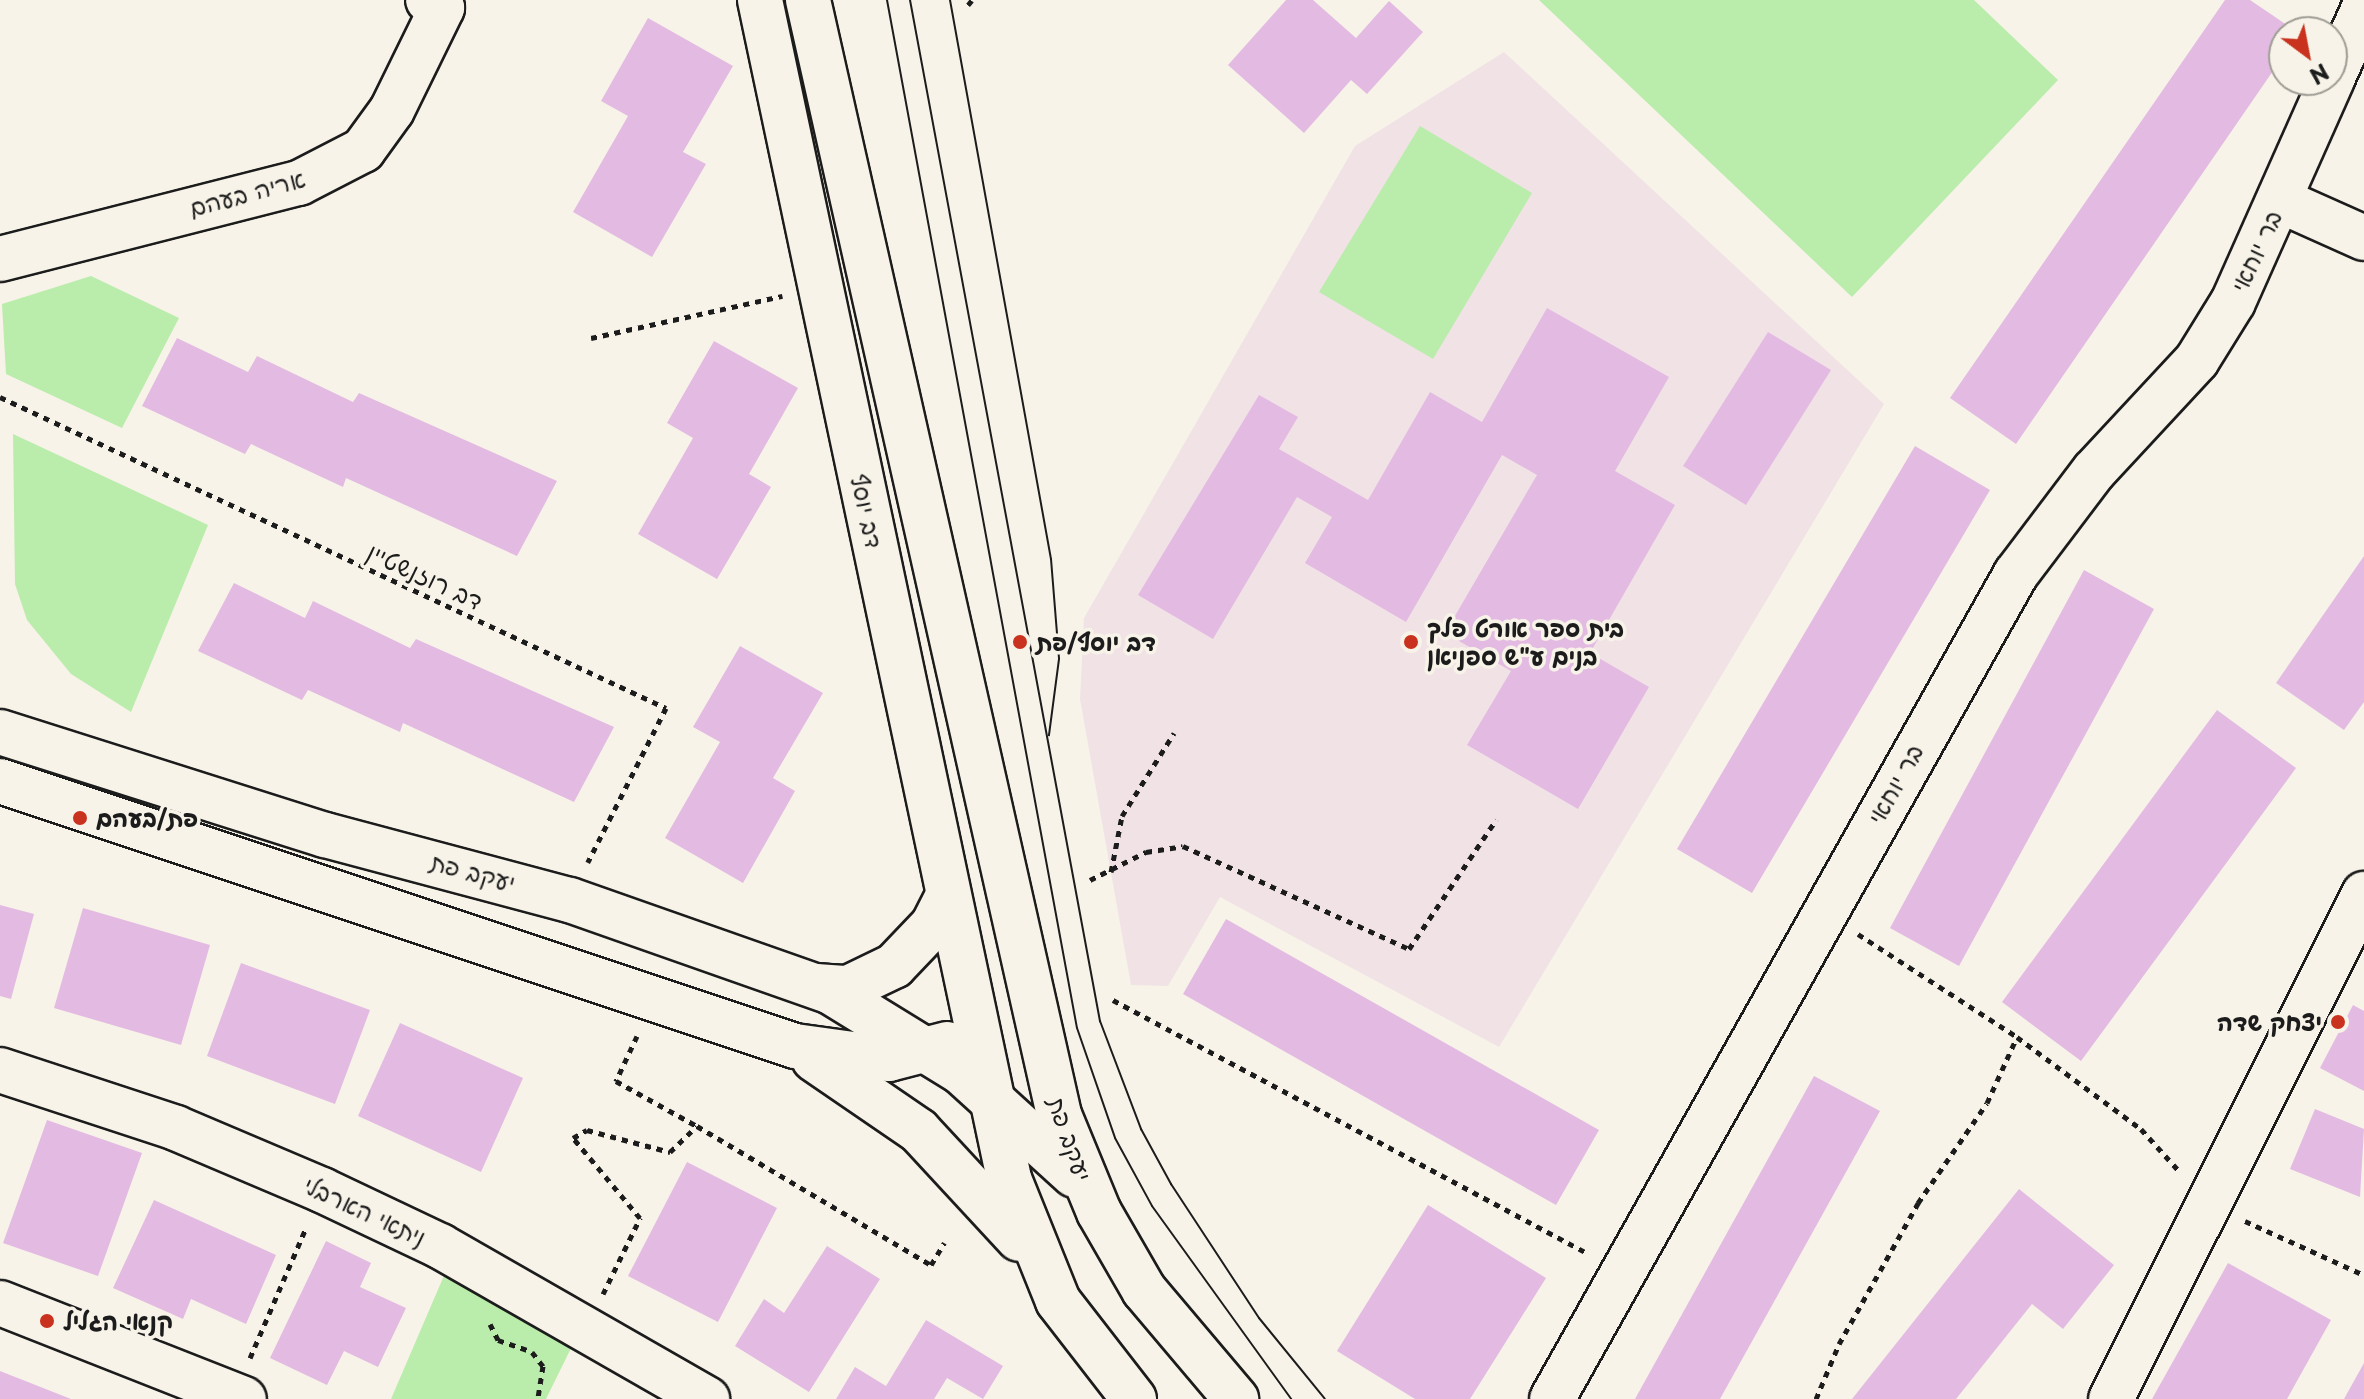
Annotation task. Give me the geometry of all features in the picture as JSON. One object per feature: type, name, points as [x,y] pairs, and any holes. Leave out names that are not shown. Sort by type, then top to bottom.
[{"type":"main road","name":"אריה בעהם","points":[[0,259],[299,183],[363,150],[392,110],[442,8],[428,0]]},
{"type":"main road","name":"דב יוסף","points":[[760,0],[976,1022]]},
{"type":"main road","points":[[0,781],[653,1003],[784,1043],[868,1059],[930,1051],[976,1022],[1010,977],[1017,918],[808,0]]},
{"type":"main road","name":"בר יוחאי","points":[[1552,1399],[1823,912],[2016,574],[2094,471],[2197,360],[2279,200],[2325,96]]},
{"type":"main road","name":"בר יוחאי","points":[[2279,200],[2364,238]]},
{"type":"main road","name":"יעקב פת","points":[[0,732],[295,827],[555,895],[815,986],[930,1051],[990,1096],[1089,1193]]},
{"type":"main road","points":[[2111,1399],[2364,894]]},
{"type":"main road","points":[[815,986],[842,989],[894,966],[933,925],[948,896]]},
{"type":"main road","name":"יעקב פת","points":[[1017,918],[1056,1105],[1089,1193],[1168,1323],[1236,1399]]},
{"type":"main road","points":[[976,1022],[990,1096],[1039,1264]]},
{"type":"main road","points":[[784,1043],[919,1131],[1039,1264],[1083,1339],[1134,1399]]},
{"type":"main road","name":"ניתאי הארבלי","points":[[0,1070],[176,1128],[322,1190],[587,1327],[707,1399]]},
{"type":"main road","points":[[0,1303],[239,1397]]},
{"type":"path","points":[[591,338],[797,293]]},
{"type":"path","name":"דב רוזנשטיין","points":[[0,397],[666,708],[581,874]]},
{"type":"path","points":[[1111,872],[1122,816],[1174,733]]},
{"type":"path","points":[[1090,880],[1146,852],[1183,846],[1409,949],[1496,820]]},
{"type":"path","points":[[1823,912],[2017,1037],[2141,1129],[2210,1205],[2364,1275]]},
{"type":"path","points":[[1113,1000],[1623,1272]]},
{"type":"path","points":[[653,1003],[616,1081],[931,1265],[944,1243]]},
{"type":"path","points":[[1816,1399],[1839,1344],[1918,1203],[1987,1103],[2017,1037]]},
{"type":"path","points":[[587,1327],[640,1218],[573,1138],[587,1130],[670,1152],[697,1126]]},
{"type":"path","points":[[239,1397],[322,1190]]},
{"type":"shaded area","points":[[1504,52],[1884,404],[1499,1047],[1220,897],[1168,986],[1131,985],[1080,699],[1084,618],[1355,146]]},
{"type":"green space","points":[[1539,0],[1974,0],[2058,80],[1852,297]]},
{"type":"green space","points":[[1420,126],[1532,193],[1433,359],[1319,292]]},
{"type":"green space","points":[[91,276],[179,318],[122,428],[6,374],[2,304]]},
{"type":"green space","points":[[13,434],[208,525],[131,712],[71,674],[27,620],[15,584]]},
{"type":"green space","points":[[449,1264],[576,1338],[546,1399],[391,1399]]},
{"type":"building","points":[[1286,0],[1313,0],[1356,38],[1389,1],[1423,32],[1367,94],[1351,80],[1304,133],[1228,65]]},
{"type":"building","points":[[2225,0],[2250,0],[2274,16],[2268,16],[2268,78],[2016,444],[1950,398]]},
{"type":"building","points":[[648,18],[733,66],[683,152],[706,164],[652,257],[573,212],[628,116],[601,101]]},
{"type":"building","points":[[1547,308],[1669,377],[1615,471],[1675,505],[1590,653],[1649,687],[1578,809],[1467,745],[1511,671],[1445,633],[1537,475],[1502,455],[1406,622],[1305,563],[1332,517],[1297,497],[1213,639],[1138,595],[1259,395],[1298,417],[1279,449],[1368,500],[1430,392],[1482,422]]},
{"type":"building","points":[[1768,332],[1831,370],[1746,505],[1683,466]]},
{"type":"building","points":[[177,338],[248,372],[257,356],[353,402],[359,393],[557,481],[517,556],[346,478],[343,487],[251,444],[245,454],[142,406]]},
{"type":"building","points":[[714,341],[798,388],[749,474],[771,487],[717,579],[638,534],[693,438],[667,423]]},
{"type":"building","points":[[1915,446],[1990,490],[1752,893],[1677,849]]},
{"type":"building","points":[[2364,556],[2364,702],[2344,730],[2276,683]]},
{"type":"building","points":[[2084,570],[2154,609],[1959,966],[1890,928]]},
{"type":"building","points":[[234,583],[305,618],[313,601],[410,648],[416,639],[614,727],[574,802],[403,723],[400,732],[308,690],[302,700],[198,651]]},
{"type":"building","points":[[740,646],[823,693],[773,778],[795,791],[743,883],[665,838],[720,742],[693,727]]},
{"type":"building","points":[[2217,710],[2296,768],[2081,1061],[2002,1002]]},
{"type":"building","points":[[0,905],[34,914],[11,999],[0,996]]},
{"type":"building","points":[[83,908],[210,945],[181,1045],[54,1008]]},
{"type":"building","points":[[1226,919],[1599,1130],[1556,1205],[1183,994]]},
{"type":"building","points":[[241,963],[370,1010],[335,1104],[207,1056]]},
{"type":"building","points":[[2353,1005],[2364,1011],[2364,1091],[2320,1068]]},
{"type":"building","points":[[400,1023],[523,1078],[481,1172],[358,1116]]},
{"type":"building","points":[[1814,1076],[1880,1111],[1720,1399],[1635,1399]]},
{"type":"building","points":[[2315,1109],[2364,1129],[2360,1197],[2290,1169]]},
{"type":"building","points":[[47,1120],[142,1153],[98,1276],[3,1243]]},
{"type":"building","points":[[687,1162],[777,1208],[718,1322],[628,1276]]},
{"type":"building","points":[[2019,1189],[2114,1265],[2063,1329],[2032,1304],[1956,1399],[1852,1399]]},
{"type":"building","points":[[154,1200],[276,1255],[246,1324],[191,1299],[183,1319],[113,1288]]},
{"type":"building","points":[[1428,1205],[1546,1278],[1470,1399],[1415,1399],[1337,1351]]},
{"type":"building","points":[[326,1241],[371,1263],[360,1287],[406,1308],[378,1367],[344,1351],[327,1385],[270,1358]]},
{"type":"building","points":[[827,1246],[880,1279],[809,1392],[735,1346],[764,1299],[784,1313]]},
{"type":"building","points":[[2228,1263],[2331,1320],[2287,1399],[2152,1399]]},
{"type":"building","points":[[926,1320],[1003,1366],[983,1399],[947,1378],[934,1399],[836,1399],[855,1367],[886,1386]]},
{"type":"building","points":[[2364,1363],[2364,1399],[2344,1399]]},
{"type":"building","points":[[0,1371],[33,1384],[71,1399],[0,1399]]},
{"type":"tram line","points":[[887,0],[1077,1028],[1115,1138],[1152,1206],[1291,1399]]},
{"type":"tram line","points":[[910,0],[1100,1021],[1141,1129],[1171,1184],[1259,1318],[1325,1399]]},
{"type":"tram line","points":[[950,0],[1051,559],[1059,659],[1049,735]]},
{"type":"place","name":"דב יוסף/פת","points":[[1020,642]]},
{"type":"place","name":"בית ספר אורט פלך בנים ע\"ש ספניאן","points":[[1411,642]]},
{"type":"place","name":"פת/בעהם","points":[[80,818]]},
{"type":"place","name":"יצחק שדה","points":[[2338,1022]]},
{"type":"place","name":"קנאי הגליל","points":[[47,1321]]}]
